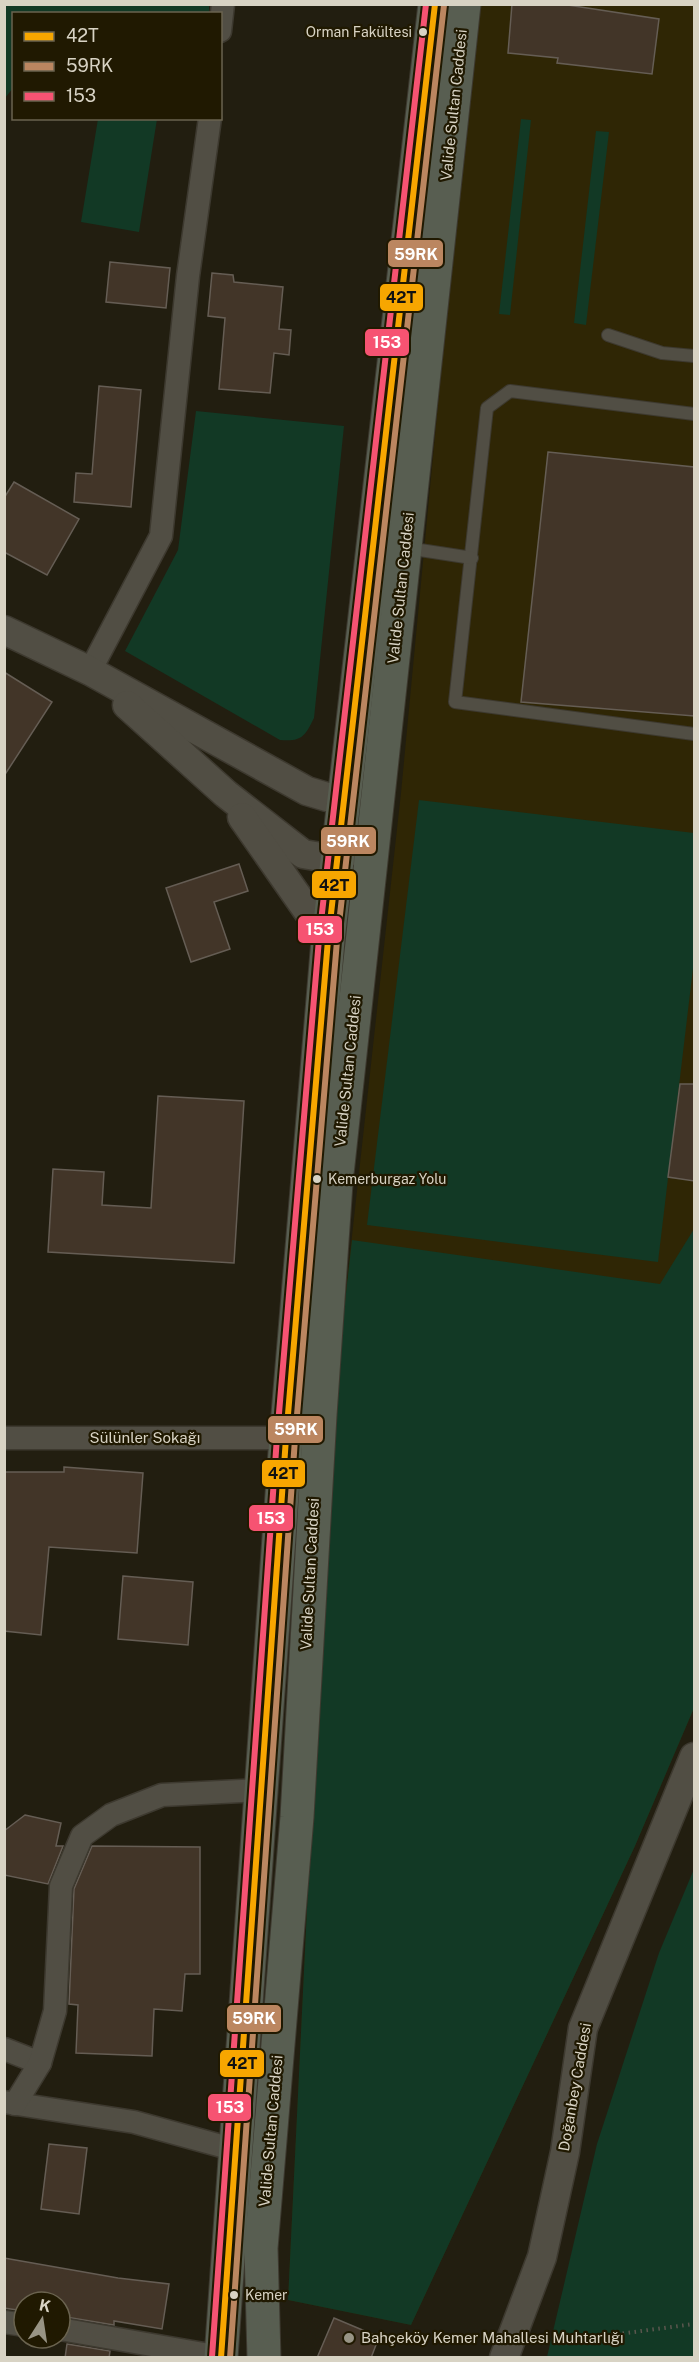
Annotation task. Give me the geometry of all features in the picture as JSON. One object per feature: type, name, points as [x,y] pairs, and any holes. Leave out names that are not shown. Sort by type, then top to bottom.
[{"type":"main road","name":"Valide Sultan Caddesi","points":[[221,2357],[286,1437],[328,940],[435,4]]},
{"type":"main road","name":"Valide Sultan Caddesi","points":[[264,2358],[261,2248],[297,1817],[320,1415],[334,1218],[364,910],[374,841],[464,4]]},
{"type":"street","points":[[90,671],[161,536],[188,276],[210,120]]},
{"type":"street","points":[[4,630],[90,671],[307,791],[327,797],[345,797]]},
{"type":"street","points":[[90,671],[226,794],[303,854],[327,858],[337,857],[374,841]]},
{"type":"street","points":[[226,794],[328,940]]},
{"type":"street","name":"Sülünler Sokağı","points":[[4,1438],[286,1437]]},
{"type":"street","name":"Doğanbey Caddesi","points":[[504,2358],[542,2257],[565,2152],[583,2028],[694,1756]]},
{"type":"street","points":[[236,2150],[134,2122],[10,2103],[40,2063],[55,2011],[61,1886],[82,1836],[111,1815],[162,1794],[261,1790]]},
{"type":"street","points":[[4,2049],[40,2063]]},
{"type":"street","points":[[72,2332],[221,2357]]},
{"type":"lane","points":[[608,335],[662,353],[694,356]]},
{"type":"lane","points":[[694,414],[510,391],[488,408],[455,702],[694,734]]},
{"type":"lane","points":[[406,548],[472,558]]},
{"type":"path","points":[[580,2339],[694,2324]]},
{"type":"shaded area","points":[[476,5],[694,5],[694,1708],[635,1846],[411,2325],[288,2300],[330,1435],[401,793]]},
{"type":"green space","points":[[5,4],[209,4],[209,12],[12,12],[12,89],[5,98]]},
{"type":"green space","points":[[521,119],[531,120],[510,315],[499,314]]},
{"type":"green space","points":[[98,120],[157,120],[139,232],[81,222]]},
{"type":"green space","points":[[596,131],[609,132],[586,325],[574,323]]},
{"type":"green space","points":[[196,411],[344,426],[314,718],[302,737],[298,739],[280,740],[125,651],[178,550]]},
{"type":"green space","points":[[419,800],[694,833],[694,960],[658,1262],[367,1225]]},
{"type":"green space","points":[[694,1229],[694,1708],[635,1846],[411,2325],[288,2300],[330,1435],[352,1240],[660,1284]]},
{"type":"green space","points":[[694,1869],[694,2357],[547,2357],[597,2144],[659,1953]]},
{"type":"building","points":[[512,4],[561,4],[659,19],[652,74],[557,63],[558,58],[508,53]]},
{"type":"building","points":[[110,262],[170,268],[166,308],[106,302]]},
{"type":"building","points":[[212,273],[233,275],[234,282],[283,287],[279,329],[291,330],[289,355],[274,353],[270,393],[219,389],[225,318],[208,316]]},
{"type":"building","points":[[99,386],[141,390],[131,507],[74,502],[76,473],[92,474]]},
{"type":"building","points":[[548,452],[694,467],[694,716],[521,702]]},
{"type":"building","points":[[14,482],[79,519],[47,575],[4,552],[4,498]]},
{"type":"building","points":[[4,672],[52,702],[4,776]]},
{"type":"building","points":[[239,864],[248,891],[214,902],[230,949],[191,962],[166,888]]},
{"type":"building","points":[[680,1084],[694,1084],[694,1181],[668,1177]]},
{"type":"building","points":[[158,1096],[244,1101],[234,1263],[48,1252],[53,1169],[104,1172],[102,1205],[151,1208]]},
{"type":"building","points":[[64,1467],[143,1473],[137,1553],[49,1547],[41,1635],[4,1631],[4,1472],[64,1472]]},
{"type":"building","points":[[123,1576],[193,1582],[188,1645],[118,1639]]},
{"type":"building","points":[[25,1815],[61,1823],[56,1846],[63,1846],[48,1884],[4,1875],[4,1831]]},
{"type":"building","points":[[92,1846],[200,1847],[200,1974],[185,1974],[182,2011],[154,2009],[152,2056],[76,2053],[78,2005],[69,2004],[74,1889]]},
{"type":"building","points":[[49,2144],[87,2148],[79,2214],[41,2209]]},
{"type":"building","points":[[4,2258],[118,2278],[169,2284],[162,2329],[114,2321],[114,2325],[72,2318],[72,2290],[12,2290],[12,2309],[4,2308]]},
{"type":"building","points":[[334,2318],[379,2337],[371,2358],[317,2358]]},
{"type":"building","points":[[72,2345],[110,2351],[109,2358],[65,2358],[66,2350],[72,2350]]},
{"type":"transit line","name":"153","points":[[212,2357],[277,1437],[319,939],[426,4]]},
{"type":"transit line","name":"42T","points":[[221,2358],[286,1438],[328,940],[435,4]]},
{"type":"transit line","name":"59RK","points":[[230,2358],[295,1439],[337,941],[444,5]]},
{"type":"place","name":"Orman Fakültesi","points":[[423,32]]},
{"type":"place","name":"Kemerburgaz Yolu","points":[[317,1179]]},
{"type":"place","name":"Kemer","points":[[234,2295]]},
{"type":"place","name":"Bahçeköy Kemer Mahallesi Muhtarlığı","points":[[349,2338]]}]
